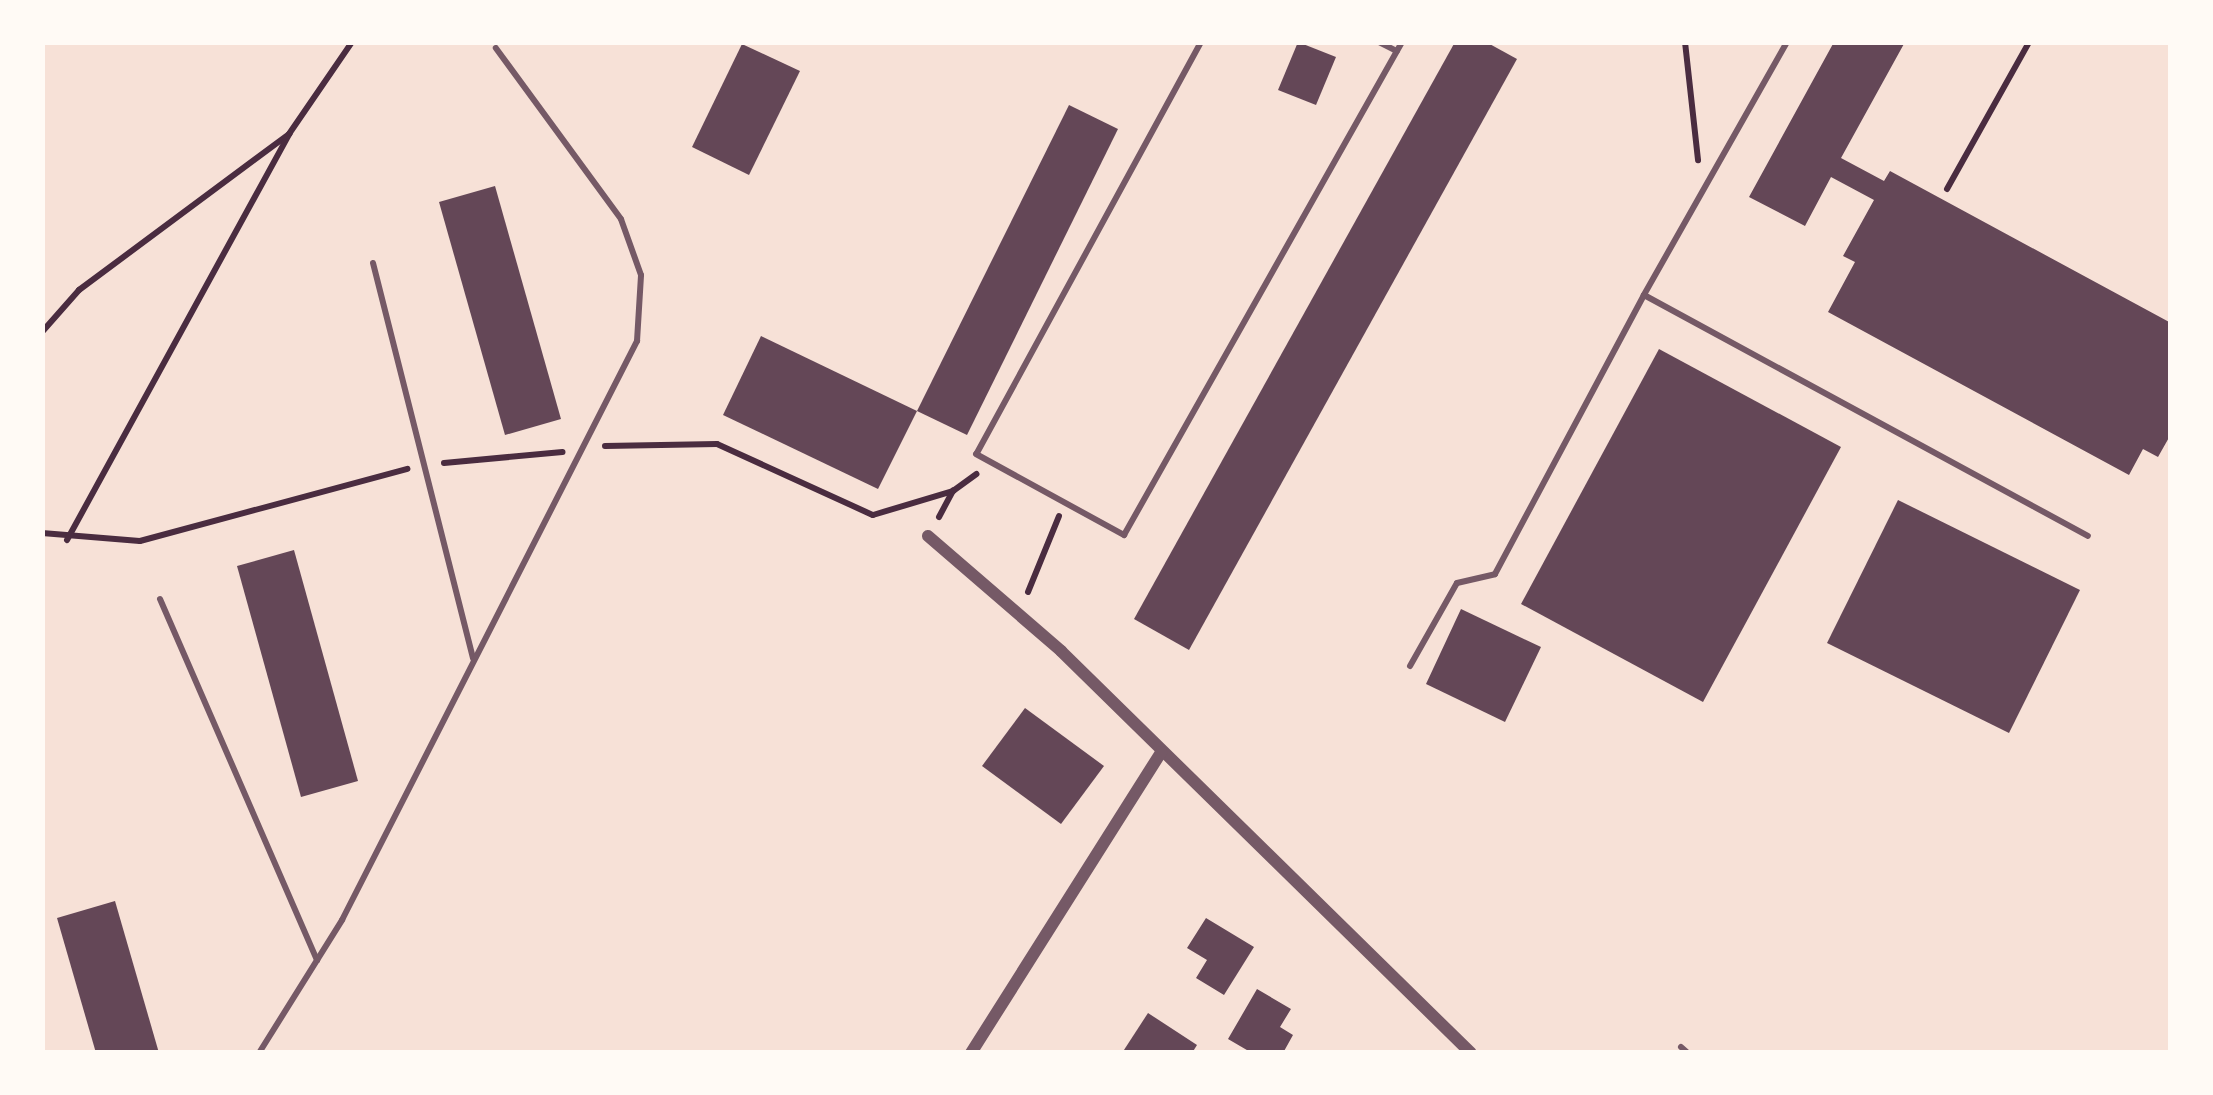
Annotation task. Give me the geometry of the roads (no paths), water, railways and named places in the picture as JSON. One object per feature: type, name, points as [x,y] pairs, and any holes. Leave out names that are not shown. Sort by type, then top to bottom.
[{"type":"street","points":[[928,536],[1161,752],[1471,1053]]},
{"type":"street","points":[[971,1053],[1161,752]]},
{"type":"lane","points":[[442,42],[496,48],[519,42]]},
{"type":"lane","points":[[1201,42],[976,454],[1124,535],[1402,42]]},
{"type":"lane","points":[[1378,42],[1398,52]]},
{"type":"lane","points":[[1410,667],[1457,583],[1495,574],[1701,188],[1787,42]]},
{"type":"lane","points":[[260,1053],[317,960],[587,450],[637,341],[638,254],[622,219],[496,48]]},
{"type":"lane","points":[[373,263],[473,662]]},
{"type":"lane","points":[[1644,295],[2088,536]]},
{"type":"lane","points":[[160,599],[317,960]]}]
